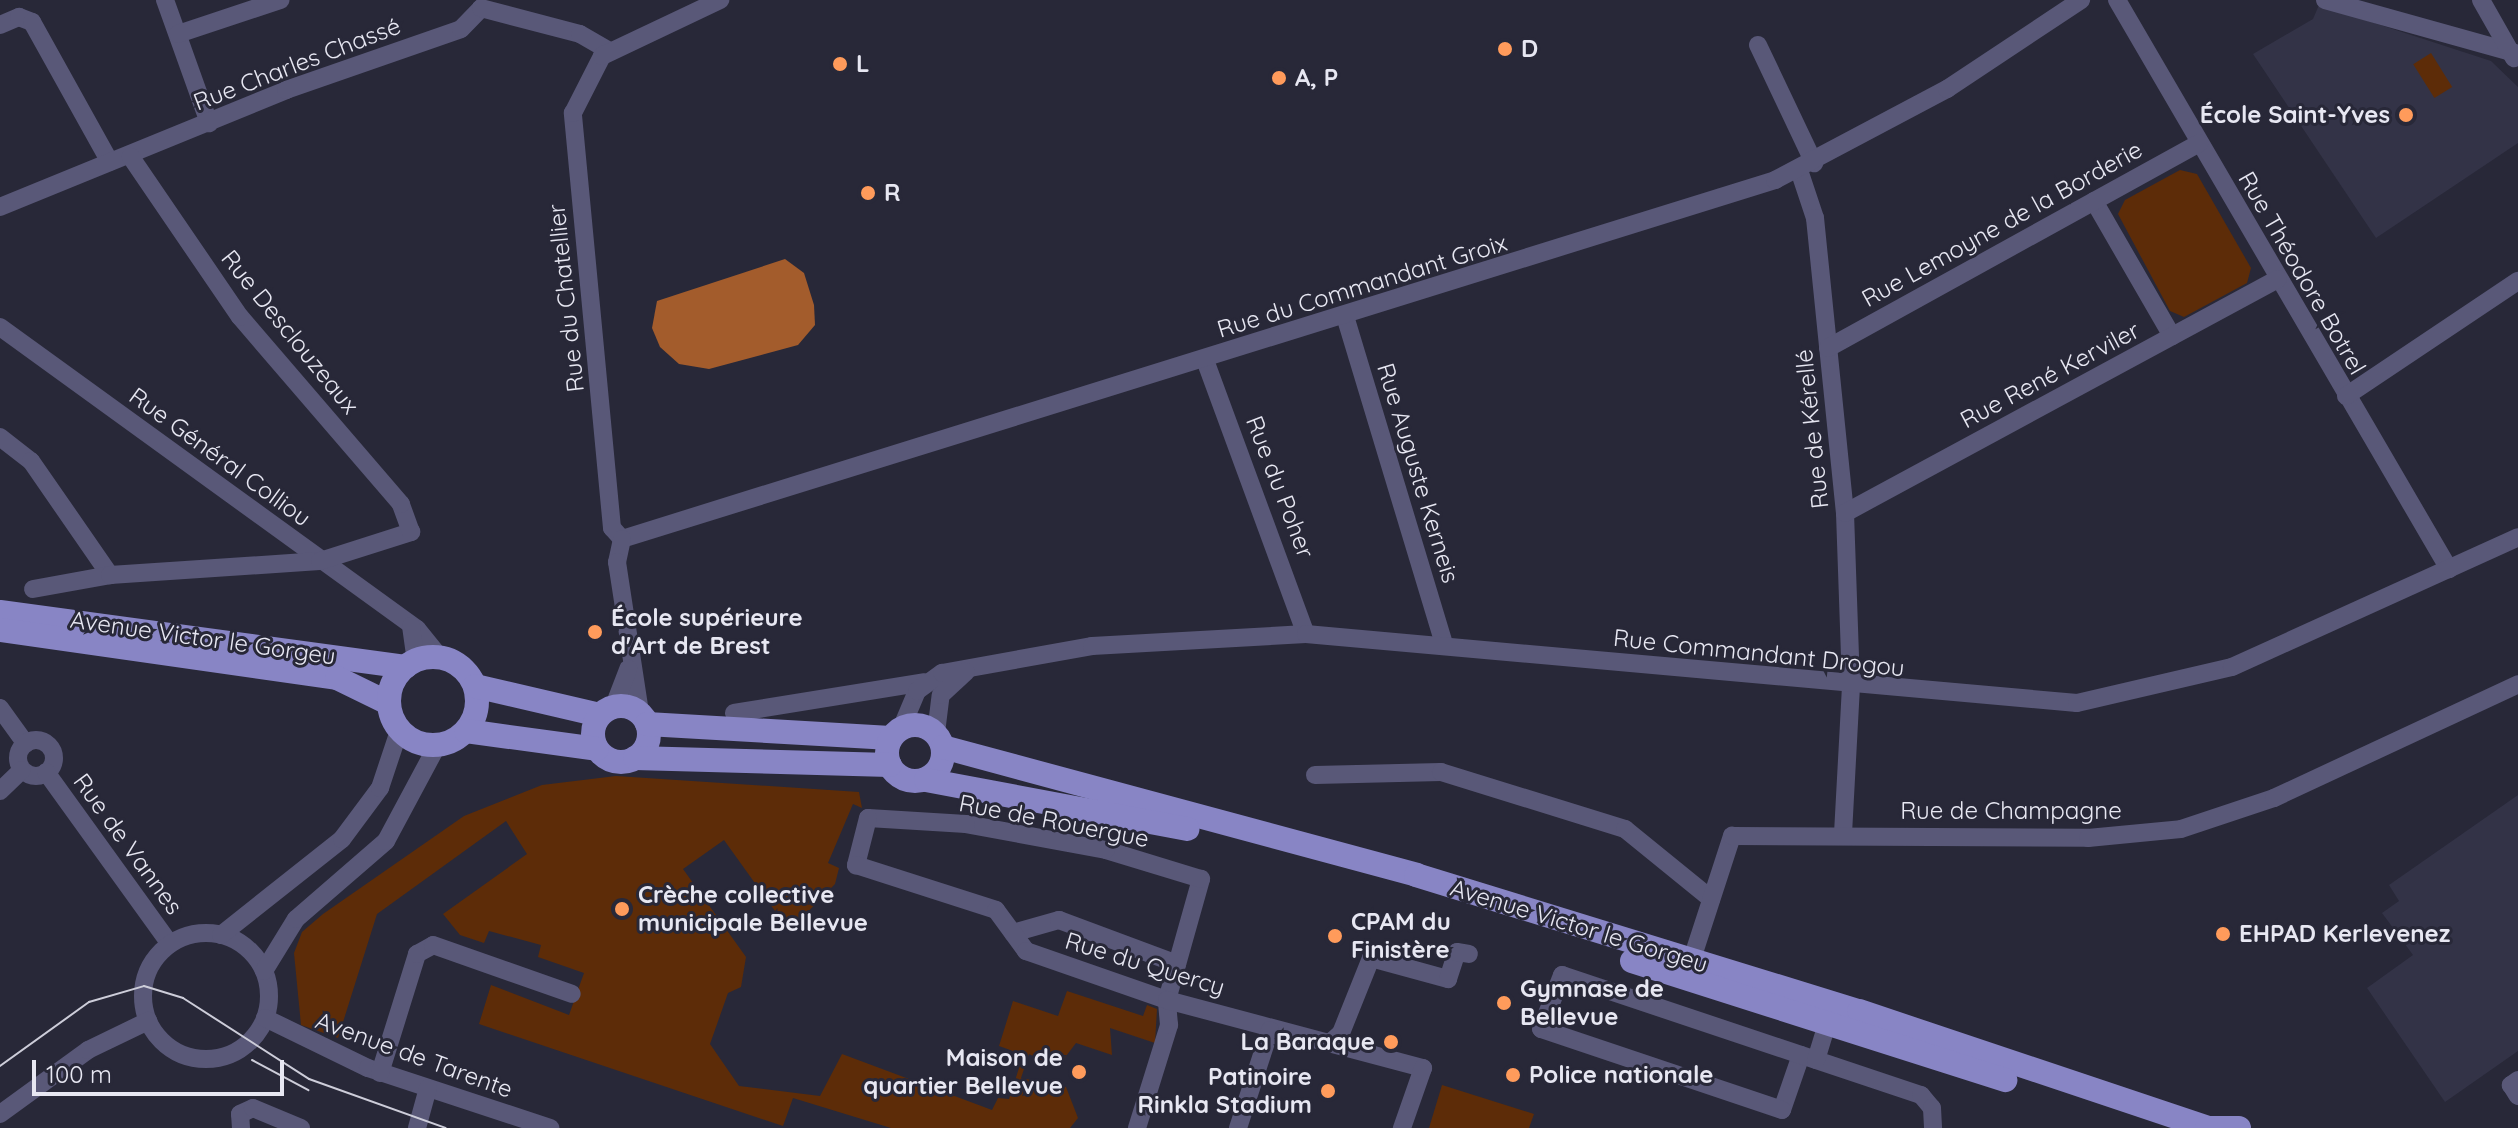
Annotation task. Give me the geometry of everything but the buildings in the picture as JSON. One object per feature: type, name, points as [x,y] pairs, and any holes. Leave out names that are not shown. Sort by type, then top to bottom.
[{"type":"main road","name":"Avenue Victor le Gorgeu","points":[[0,612],[461,667],[475,686],[607,710]]},
{"type":"main road","name":"Avenue Victor le Gorgeu","points":[[0,630],[337,678],[388,703]]},
{"type":"main road","points":[[420,661],[388,703],[399,731],[437,746],[466,731],[477,710],[475,686]]},
{"type":"main road","points":[[466,731],[597,749],[611,760],[635,758],[890,765],[901,778],[926,780],[941,767],[939,740],[919,725],[896,734],[644,718],[607,710],[593,735],[597,749]]},
{"type":"main road","points":[[635,758],[646,747],[644,718]]},
{"type":"main road","points":[[890,765],[896,734]]},
{"type":"main road","name":"Avenue Victor le Gorgeu","points":[[939,740],[1416,875],[2208,1128],[2239,1128]]},
{"type":"main road","name":"Avenue Victor le Gorgeu","points":[[926,780],[1163,823],[1397,882],[1827,1023],[2166,1128]]},
{"type":"street","points":[[165,0],[209,123]]},
{"type":"street","points":[[178,34],[280,0]]},
{"type":"street","name":"Rue du Chatellier","points":[[644,718],[629,666],[617,562],[622,539],[612,528],[572,120],[585,83],[609,51],[720,0]]},
{"type":"street","name":"Rue du Commandant Groix","points":[[622,539],[1205,360],[1807,167],[1947,89],[2081,0]]},
{"type":"street","name":"Rue Théodore Botrel","points":[[2117,0],[2449,569]]},
{"type":"street","points":[[2325,0],[2515,56]]},
{"type":"street","points":[[2481,0],[2515,56]]},
{"type":"street","name":"Rue Charles Chassé","points":[[131,157],[209,123],[461,29],[476,4],[580,34],[609,51]]},
{"type":"street","points":[[0,25],[19,17],[32,22],[110,162]]},
{"type":"street","name":"Rue de Kérellé","points":[[1758,45],[1807,167],[1815,218],[1845,513],[1851,686],[1843,835]]},
{"type":"street","name":"Rue Lemoyne de la Borderie","points":[[1828,348],[2199,143]]},
{"type":"street","points":[[0,207],[110,162],[131,157]]},
{"type":"street","name":"Rue Desclouzeaux","points":[[131,157],[240,317],[401,504],[411,532],[320,561]]},
{"type":"street","points":[[2094,201],[2172,336]]},
{"type":"street","name":"Rue René Kerviler","points":[[1845,513],[2278,279]]},
{"type":"street","points":[[2346,396],[2518,281]]},
{"type":"street","name":"Rue Auguste Kerneis","points":[[1345,316],[1444,644]]},
{"type":"street","name":"Rue Général Colliou","points":[[0,327],[411,626],[420,661]]},
{"type":"street","name":"Rue du Poher","points":[[1205,360],[1306,634]]},
{"type":"street","points":[[0,437],[31,461],[87,549],[110,575]]},
{"type":"street","name":"Rue Commandant Drogou","points":[[734,713],[925,682],[1092,646],[1306,634],[1444,644],[1851,686],[2077,703],[2164,688],[2302,641],[2518,537]]},
{"type":"street","points":[[33,589],[110,575],[320,561]]},
{"type":"street","name":"Rue du Chatellier","points":[[607,710],[629,666]]},
{"type":"street","points":[[939,740],[941,695],[966,672]]},
{"type":"street","points":[[896,734],[925,682]]},
{"type":"street","name":"Rue de Champagne","points":[[1691,962],[1732,836],[2088,838],[2181,829],[2274,798],[2518,684]]},
{"type":"street","points":[[0,708],[26,744],[18,756],[22,770],[0,791]]},
{"type":"street","points":[[399,731],[380,788],[342,839],[221,935],[170,944],[146,979],[148,1021],[158,1037],[192,1058],[230,1055],[255,1036],[265,1018],[264,971],[296,919],[386,841],[437,746]]},
{"type":"street","name":"Rue de Vannes","points":[[26,744],[40,741],[51,750],[46,772],[170,944]]},
{"type":"street","name":"Rue de Vannes","points":[[22,770],[46,772]]},
{"type":"street","points":[[1315,775],[1441,772],[1625,829],[1711,899]]},
{"type":"street","name":"Rue de Rouergue","points":[[856,865],[868,818],[966,824],[1106,850],[1201,879],[1167,1000],[1169,1025],[1137,1128]]},
{"type":"street","name":"Rue du Quercy","points":[[856,865],[996,910],[1026,951],[1167,1000],[1270,1030],[1423,1068],[1402,1128]]},
{"type":"street","name":"Rue du Quercy","points":[[1013,933],[1059,920],[1177,964]]},
{"type":"street","points":[[221,935],[247,948],[264,971]]},
{"type":"street","points":[[380,1073],[417,954],[433,945],[572,994]]},
{"type":"street","points":[[1330,1043],[1341,1033],[1371,958],[1448,979],[1457,952],[1469,954]]},
{"type":"street","points":[[1827,1023],[1808,1058],[1782,1110],[1541,1029],[1562,975],[1808,1058],[1921,1095],[1932,1108],[1933,1128]]},
{"type":"street","name":"Avenue de Tarente","points":[[265,1018],[284,1031],[380,1073],[550,1128]]},
{"type":"street","points":[[0,1114],[88,1050],[148,1021]]},
{"type":"street","points":[[1238,1128],[1270,1030]]},
{"type":"street","points":[[255,1036],[284,1031]]},
{"type":"street","points":[[2518,1080],[2511,1085],[2518,1096]]},
{"type":"street","points":[[417,1128],[428,1088]]},
{"type":"street","points":[[241,1128],[240,1114],[253,1108],[301,1128]]},
{"type":"shaded area","name":"École Saint-Yves","points":[[2319,5],[2491,61],[2518,87],[2518,143],[2376,238],[2253,54],[2313,19]]},
{"type":"shaded area","points":[[2431,53],[2452,87],[2434,98],[2413,64]]},
{"type":"shaded area","points":[[2180,170],[2197,174],[2251,268],[2247,283],[2184,317],[2170,311],[2118,214],[2125,200]]},
{"type":"shaded area","points":[[785,259],[804,273],[814,305],[815,325],[798,345],[709,369],[679,364],[660,347],[652,328],[657,301]]},
{"type":"shaded area","points":[[616,776],[859,792],[862,808],[853,804],[828,863],[839,868],[835,884],[795,925],[775,911],[724,840],[683,869],[746,957],[741,987],[728,993],[710,1044],[739,1086],[820,1096],[842,1054],[992,1110],[998,1098],[1009,1099],[1020,1065],[1010,1061],[1013,1051],[999,1046],[1013,1001],[1058,1016],[1067,991],[1143,1016],[1147,1005],[1157,1009],[1155,1043],[1110,1028],[1112,1055],[1076,1043],[1057,1068],[1029,1054],[1021,1078],[1066,1087],[1078,1118],[1070,1128],[891,1128],[793,1098],[783,1126],[479,1024],[491,985],[569,1015],[584,973],[538,957],[541,945],[489,931],[484,943],[460,935],[443,914],[527,854],[506,821],[377,914],[338,1038],[301,1025],[294,953],[302,932],[323,914],[464,816],[542,785]]},
{"type":"shaded area","points":[[2518,795],[2518,1051],[2445,1102],[2367,988],[2413,955],[2382,913],[2399,901],[2389,885]]},
{"type":"shaded area","points":[[1442,1085],[1534,1114],[1529,1128],[1429,1128]]},
{"type":"tram line","points":[[0,1066],[89,1002],[144,986],[183,998],[309,1079],[446,1128]]},
{"type":"tram line","points":[[252,1060],[308,1090]]},
{"type":"place","name":"D","points":[[1505,49]]},
{"type":"place","name":"L","points":[[840,64]]},
{"type":"place","name":"A, P","points":[[1279,78]]},
{"type":"place","name":"École Saint-Yves","points":[[2406,115]]},
{"type":"place","name":"R","points":[[868,193]]},
{"type":"place","name":"École supérieure d'Art de Brest","points":[[595,632]]},
{"type":"place","name":"Crèche collective municipale Bellevue","points":[[622,909]]},
{"type":"place","name":"EHPAD Kerlevenez","points":[[2223,934]]},
{"type":"place","name":"CPAM du Finistère","points":[[1335,936]]},
{"type":"place","name":"Gymnase de Bellevue","points":[[1504,1003]]},
{"type":"place","name":"La Baraque","points":[[1391,1042]]},
{"type":"place","name":"Maison de quartier Bellevue","points":[[1079,1072]]},
{"type":"place","name":"Police nationale","points":[[1513,1075]]},
{"type":"place","name":"Patinoire Rinkla Stadium","points":[[1328,1091]]}]
